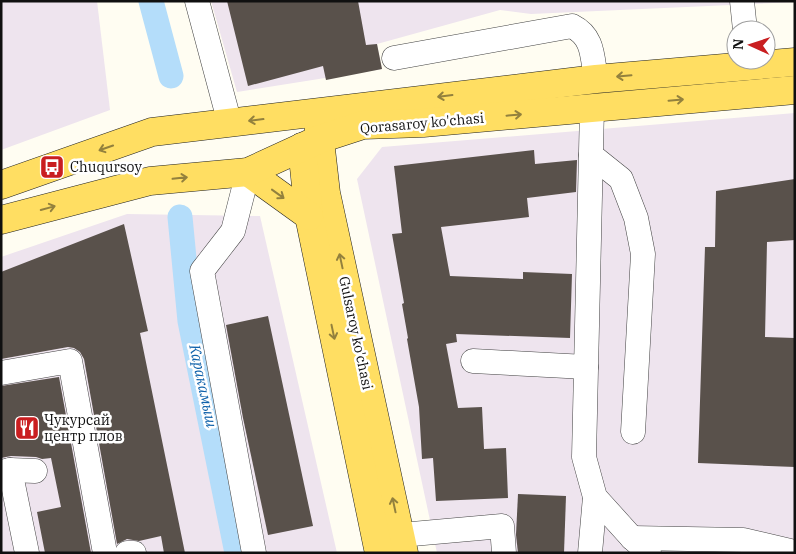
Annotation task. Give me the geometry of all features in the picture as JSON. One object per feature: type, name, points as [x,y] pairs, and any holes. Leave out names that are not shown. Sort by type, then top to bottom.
[{"type":"main road","name":"Qorasaroy ko'chasi","points":[[776,62],[795,62]]},
{"type":"main road","name":"Qorasaroy ko'chasi","points":[[1,185],[152,132],[726,65]]},
{"type":"main road","name":"Qorasaroy ko'chasi","points":[[1,220],[150,181],[248,172],[311,143],[363,126],[423,123],[795,90]]},
{"type":"main road","name":"Gulsaroy ko'chasi","points":[[307,113],[311,143],[326,193],[402,544]]},
{"type":"main road","name":"Gulsaroy ko'chasi","points":[[311,143],[308,216],[379,553]]},
{"type":"main road","points":[[248,172],[308,216]]},
{"type":"street","points":[[197,1],[220,124]]},
{"type":"street","points":[[742,1],[744,20]]},
{"type":"street","points":[[394,58],[572,26],[582,31],[590,43],[596,79]]},
{"type":"street","points":[[590,553],[595,497],[584,457],[592,108]]},
{"type":"street","points":[[591,155],[621,179],[636,218],[643,254],[633,432]]},
{"type":"street","points":[[248,172],[232,231],[202,271],[254,553]]},
{"type":"street","points":[[1,373],[70,361],[105,553]]},
{"type":"street","points":[[473,361],[586,367]]},
{"type":"street","points":[[27,553],[6,471],[35,472]]},
{"type":"street","points":[[595,497],[640,546],[743,540],[795,552]]},
{"type":"street","points":[[402,544],[502,526],[504,553]]},
{"type":"street","points":[[127,553],[134,553]]},
{"type":"shaded area","points":[[1,1],[97,1],[110,110],[1,150]]},
{"type":"shaded area","points":[[211,1],[795,2],[531,14],[500,10],[377,44],[382,69],[237,92]]},
{"type":"shaded area","points":[[795,113],[795,553],[437,553],[357,179],[382,147]]},
{"type":"shaded area","points":[[127,214],[260,216],[337,553],[1,553],[1,257]]},
{"type":"building","points":[[227,1],[358,1],[366,45],[377,44],[382,69],[326,80],[323,66],[248,86]]},
{"type":"building","points":[[534,150],[535,164],[577,160],[576,192],[527,198],[529,217],[441,227],[450,276],[523,279],[523,272],[572,274],[570,338],[456,334],[457,342],[446,344],[458,408],[482,407],[484,449],[506,448],[508,498],[436,501],[433,458],[422,459],[419,407],[392,234],[402,233],[394,166]]},
{"type":"building","points":[[795,179],[795,240],[767,242],[765,337],[795,338],[795,467],[698,463],[705,247],[715,247],[716,191]]},
{"type":"building","points":[[124,224],[148,331],[140,333],[185,553],[164,553],[161,536],[139,541],[127,539],[117,544],[84,359],[80,352],[68,347],[1,359],[1,272]]},
{"type":"building","points":[[268,316],[313,526],[268,535],[243,418],[226,325]]},
{"type":"building","points":[[59,377],[91,553],[45,553],[37,512],[61,507],[51,458],[11,456],[1,458],[1,386]]},
{"type":"building","points":[[518,494],[566,496],[564,553],[518,553],[516,535]]},
{"type":"waterway","name":"Каракамыш","points":[[151,1],[171,76]]},
{"type":"waterway","name":"Каракамыш","points":[[180,217],[190,321],[237,553]]},
{"type":"place","name":"Chuqursoy","points":[[52,167]]},
{"type":"place","name":"Чукурсай центр плов","points":[[27,428]]}]
